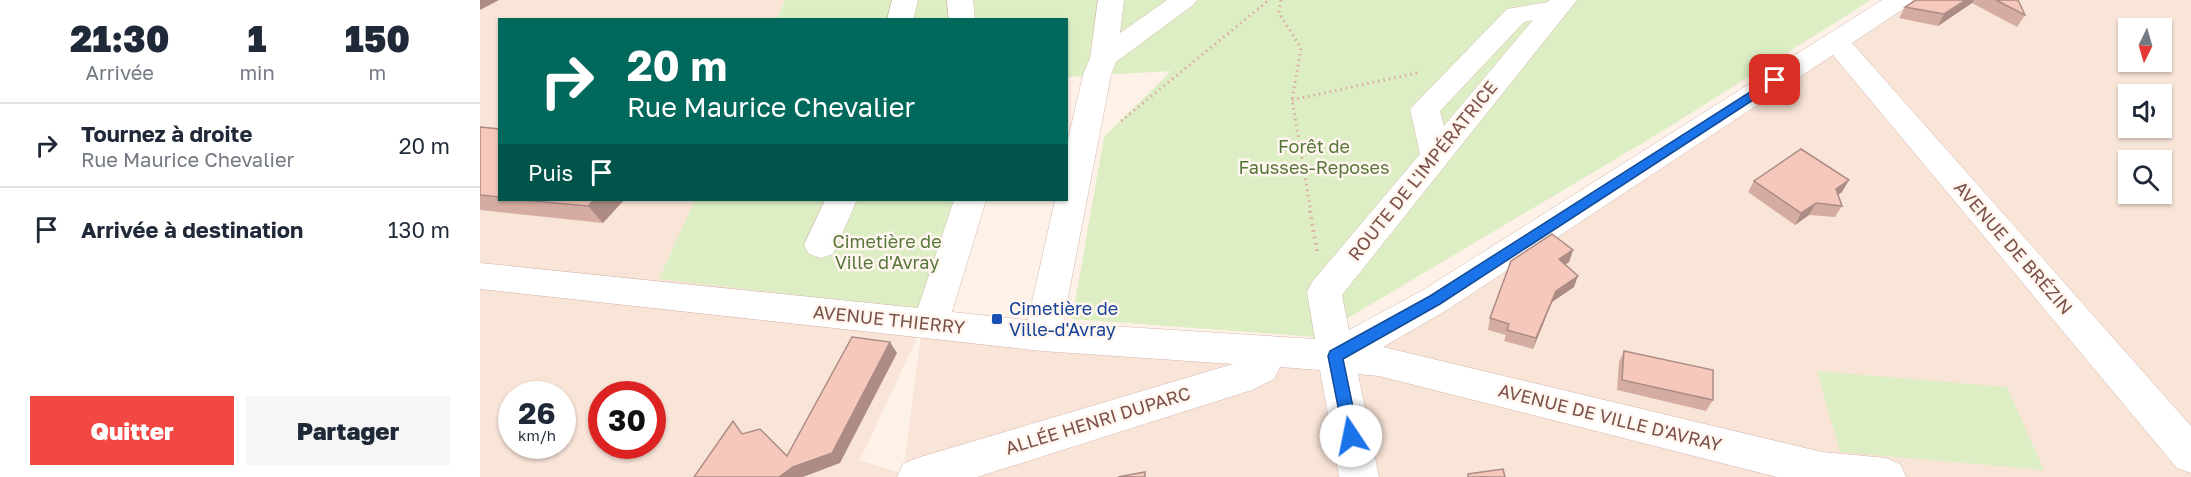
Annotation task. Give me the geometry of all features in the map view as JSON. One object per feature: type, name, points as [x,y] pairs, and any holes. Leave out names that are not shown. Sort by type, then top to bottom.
[{"type":"street","points":[[901,18],[906,0]]},
{"type":"street","points":[[960,0],[962,18]]},
{"type":"street","points":[[1042,336],[1101,67],[1111,0]]},
{"type":"street","points":[[1101,67],[1184,0]]},
{"type":"street","points":[[1335,356],[1435,300],[1900,0]]},
{"type":"street","points":[[1436,156],[1425,109],[1516,15],[1561,4]]},
{"type":"street","name":"ROUTE DE L'IMPÉRATRICE","points":[[1324,292],[1561,4]]},
{"type":"street","name":"AVENUE DE BRÉZIN","points":[[1836,41],[2191,455]]},
{"type":"street","points":[[822,253],[840,201]]},
{"type":"street","points":[[930,325],[970,201]]},
{"type":"street","name":"AVENUE THIERRY","points":[[480,276],[1042,336],[1335,356]]},
{"type":"street","points":[[1324,292],[1359,477]]},
{"type":"street","name":"ALLÉE HENRI DUPARC","points":[[917,477],[1239,379],[1261,368],[1265,351]]},
{"type":"street","name":"AVENUE DE VILLE D'AVRAY","points":[[1335,356],[1379,361],[1822,470],[1886,477]]},
{"type":"path","points":[[1083,141],[1114,126],[1269,0]]},
{"type":"path","points":[[1281,0],[1279,13],[1301,48],[1292,100],[1324,292]]},
{"type":"path","points":[[1292,100],[1437,68],[1464,69]]},
{"type":"shaded area","points":[[480,0],[785,0],[776,18],[498,18],[498,201],[695,201],[659,279],[1335,356],[1900,0],[2191,0],[2191,477],[480,477]],"holes":[[[922,327],[903,474],[862,461],[856,462],[860,460]]]},
{"type":"green space","name":"Forêt de Fausses-Reposes","points":[[785,0],[1871,0],[1656,135],[1316,337],[1072,319],[1104,137],[1171,71],[1068,77],[1068,18],[777,18]]},
{"type":"green space","name":"Cimetière de Ville d'Avray","points":[[695,201],[960,201],[923,310],[659,279]]},
{"type":"green space","points":[[1817,371],[2007,387],[2044,470],[1840,452]]},
{"type":"building","points":[[1916,0],[1966,0],[1944,14],[1905,7]]},
{"type":"building","points":[[1996,0],[2018,0],[2025,15]]},
{"type":"building","points":[[480,127],[498,129],[498,197],[480,195]]},
{"type":"building","points":[[1801,149],[1849,180],[1836,189],[1842,206],[1816,203],[1801,213],[1754,181]]},
{"type":"building","points":[[535,201],[593,201],[588,206]]},
{"type":"building","points":[[1552,234],[1573,250],[1559,259],[1578,276],[1556,291],[1536,338],[1507,330],[1509,324],[1490,318],[1511,261]]},
{"type":"building","points":[[852,337],[890,342],[832,453],[793,467],[779,477],[694,477],[733,421],[742,434],[760,429],[787,456]]},
{"type":"building","points":[[1624,351],[1713,370],[1713,400],[1622,380]]},
{"type":"building","points":[[1503,469],[1505,477],[1468,477],[1468,474]]},
{"type":"building","points":[[1145,472],[1145,477],[1118,477]]},
{"type":"place","name":"Cimetière de Ville-d'Avray","points":[[997,319]]},
{"type":"route","points":[[1351,436],[1335,356],[1435,300],[1775,80]]}]
